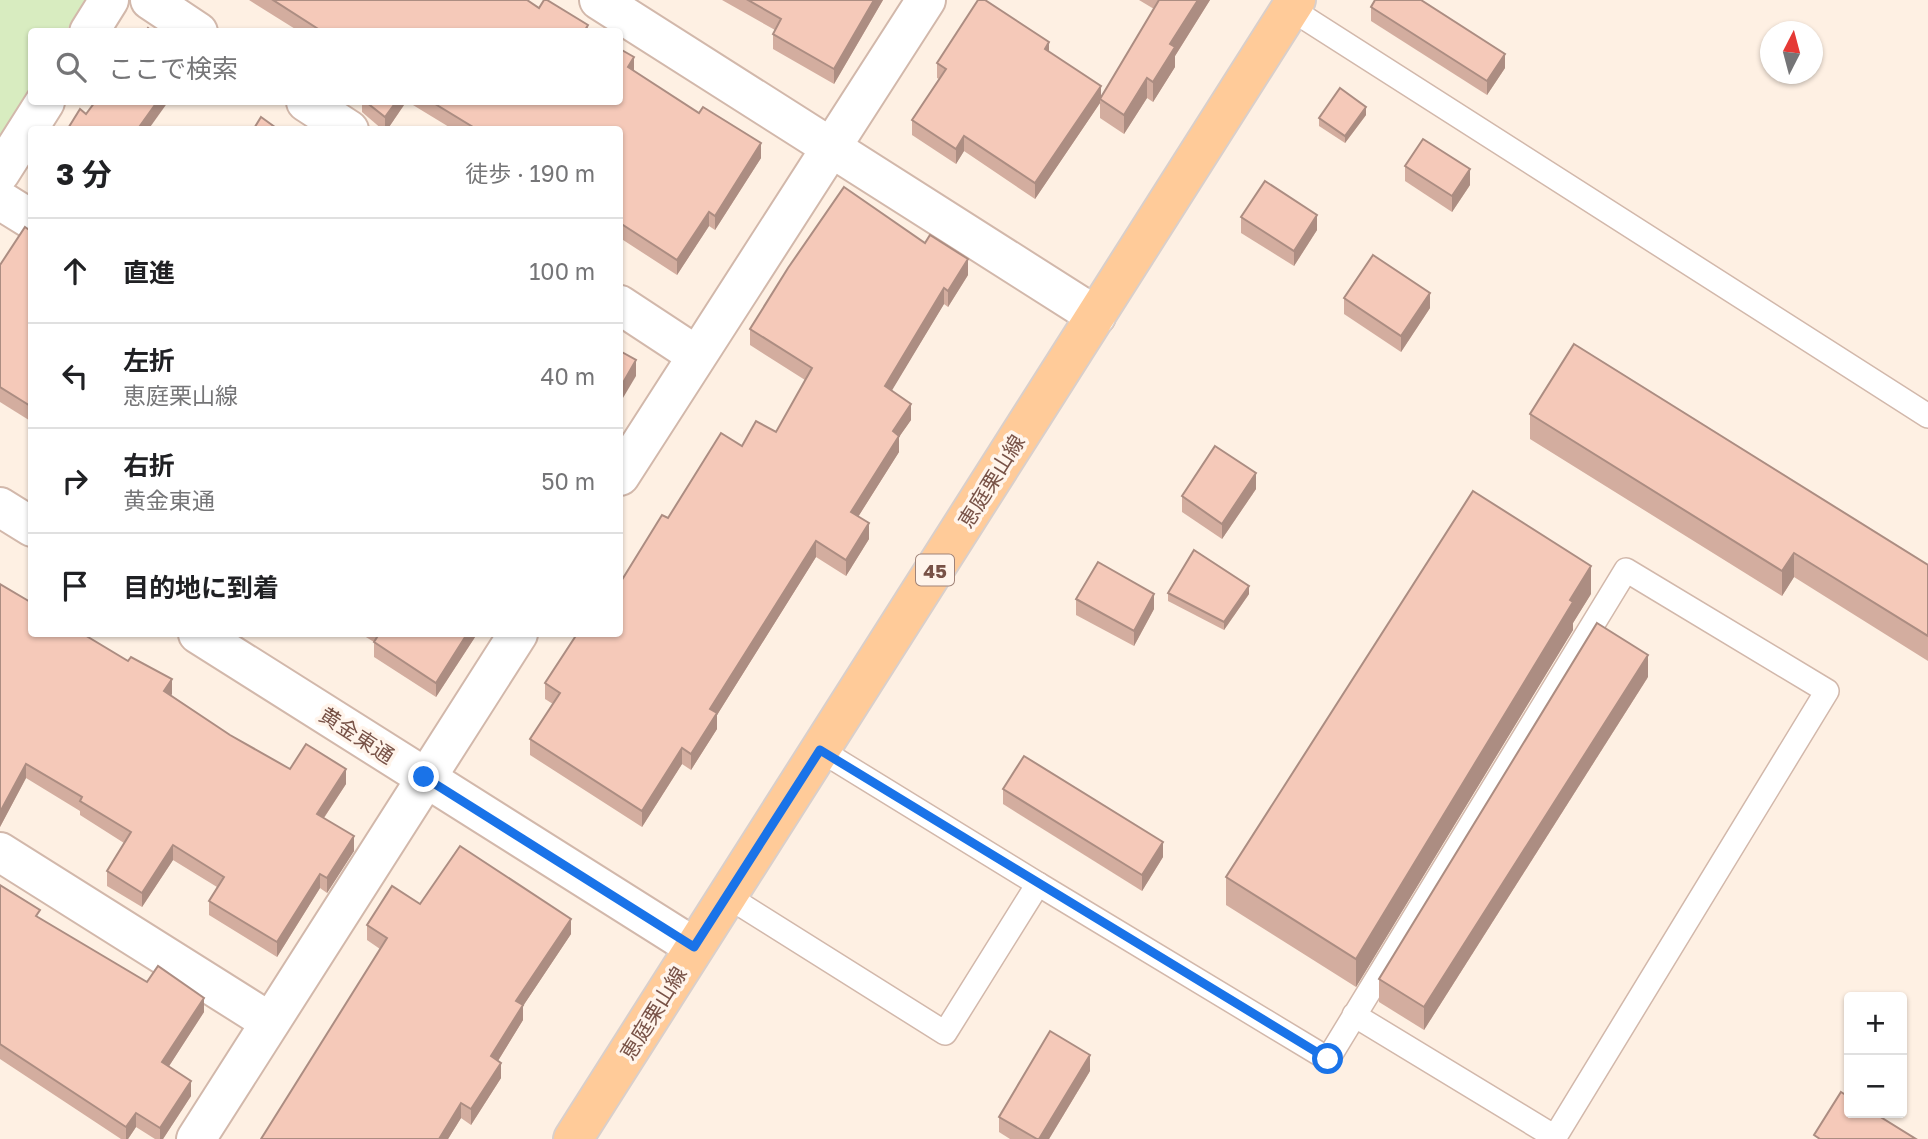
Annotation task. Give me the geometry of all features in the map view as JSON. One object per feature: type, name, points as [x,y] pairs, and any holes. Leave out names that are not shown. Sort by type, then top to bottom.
[{"type":"main road","name":"恵庭栗山線","points":[[573,1139],[1294,4]]},
{"type":"street","points":[[92,28],[109,0]]},
{"type":"street","points":[[150,0],[192,28]]},
{"type":"street","points":[[599,0],[1096,316]]},
{"type":"street","points":[[623,471],[696,355],[833,149],[926,0]]},
{"type":"street","points":[[30,126],[43,105]]},
{"type":"street","points":[[311,105],[343,126]]},
{"type":"street","points":[[0,173],[28,129]]},
{"type":"street","points":[[0,200],[28,217]]},
{"type":"street","points":[[623,307],[696,355]]},
{"type":"street","points":[[0,507],[28,524]]},
{"type":"street","name":"黄金東通","points":[[203,637],[694,947]]},
{"type":"street","points":[[196,1139],[424,777],[516,637]]},
{"type":"street","points":[[0,852],[270,1022]]},
{"type":"lane","points":[[1294,4],[1928,416]]},
{"type":"lane","points":[[820,750],[1328,1059],[1354,1015],[1626,570],[1827,691],[1555,1137],[1354,1015]]},
{"type":"lane","points":[[727,896],[945,1032],[1038,884]]},
{"type":"green space","points":[[0,0],[85,0],[68,28],[28,28],[28,92],[0,137]]},
{"type":"building","points":[[273,0],[527,0],[539,8],[544,0],[547,0],[588,25],[586,28],[317,28]]},
{"type":"building","points":[[748,0],[874,0],[834,69],[773,34],[781,19]]},
{"type":"building","points":[[978,0],[985,0],[1049,42],[1045,49],[1101,86],[1035,183],[964,136],[956,149],[912,120],[946,69],[937,63]]},
{"type":"building","points":[[1159,0],[1198,0],[1170,44],[1175,47],[1153,82],[1147,78],[1124,115],[1100,99]]},
{"type":"building","points":[[1375,0],[1421,0],[1505,54],[1487,81],[1371,7]]},
{"type":"building","points":[[623,51],[634,57],[628,67],[699,113],[703,107],[761,143],[715,216],[709,212],[677,260],[623,225],[623,126],[471,126],[437,105],[623,105]]},
{"type":"building","points":[[1340,88],[1366,107],[1345,136],[1319,118]]},
{"type":"building","points":[[93,105],[155,105],[140,126],[69,126],[80,109],[86,114]]},
{"type":"building","points":[[370,105],[394,105],[385,117]]},
{"type":"building","points":[[261,117],[273,126],[255,126]]},
{"type":"building","points":[[1423,139],[1470,169],[1452,196],[1405,166]]},
{"type":"building","points":[[1265,181],[1317,215],[1294,251],[1241,217]]},
{"type":"building","points":[[844,187],[925,243],[930,235],[968,259],[948,291],[944,288],[885,386],[911,404],[893,431],[899,436],[851,512],[869,523],[846,560],[816,541],[710,709],[717,713],[691,754],[682,748],[642,811],[530,739],[560,693],[545,683],[575,637],[623,637],[623,578],[662,515],[668,518],[721,433],[742,446],[756,421],[776,432],[812,368],[750,329]]},
{"type":"building","points":[[25,227],[28,229],[28,404],[0,387],[0,265]]},
{"type":"building","points":[[1373,255],[1430,293],[1401,336],[1344,298]]},
{"type":"building","points":[[1574,344],[1928,565],[1928,636],[1794,553],[1782,571],[1530,414]]},
{"type":"building","points":[[623,353],[636,360],[623,383]]},
{"type":"building","points":[[1215,446],[1256,473],[1222,524],[1182,496]]},
{"type":"building","points":[[1473,491],[1591,566],[1570,600],[1573,602],[1356,959],[1226,877]]},
{"type":"building","points":[[1194,550],[1249,586],[1224,622],[1168,593]]},
{"type":"building","points":[[1098,562],[1154,594],[1134,631],[1076,599]]},
{"type":"building","points":[[0,584],[28,601],[28,637],[88,637],[128,661],[131,657],[172,679],[164,691],[230,735],[290,769],[306,744],[346,769],[317,814],[354,836],[327,878],[320,874],[277,942],[209,901],[224,877],[173,845],[142,893],[107,871],[131,832],[80,801],[82,797],[26,764],[0,812]]},
{"type":"building","points":[[1597,623],[1648,655],[1424,1007],[1379,979]]},
{"type":"building","points":[[377,637],[465,637],[436,683],[374,642]]},
{"type":"building","points":[[1024,756],[1163,842],[1142,875],[1003,789]]},
{"type":"building","points":[[460,846],[571,919],[516,1001],[523,1005],[491,1056],[501,1063],[471,1109],[461,1103],[439,1139],[261,1139],[387,938],[367,925],[392,886],[420,904]]},
{"type":"building","points":[[0,885],[40,910],[36,916],[147,982],[158,966],[204,998],[162,1062],[191,1081],[160,1128],[136,1113],[126,1127],[0,1044]]},
{"type":"building","points":[[1050,1031],[1090,1055],[1037,1139],[999,1117]]},
{"type":"building","points":[[1841,1092],[1844,1094],[1844,1118],[1882,1118],[1916,1139],[1820,1139],[1814,1135]]},
{"type":"route","points":[[424,777],[694,947],[820,750],[1328,1059]]}]
